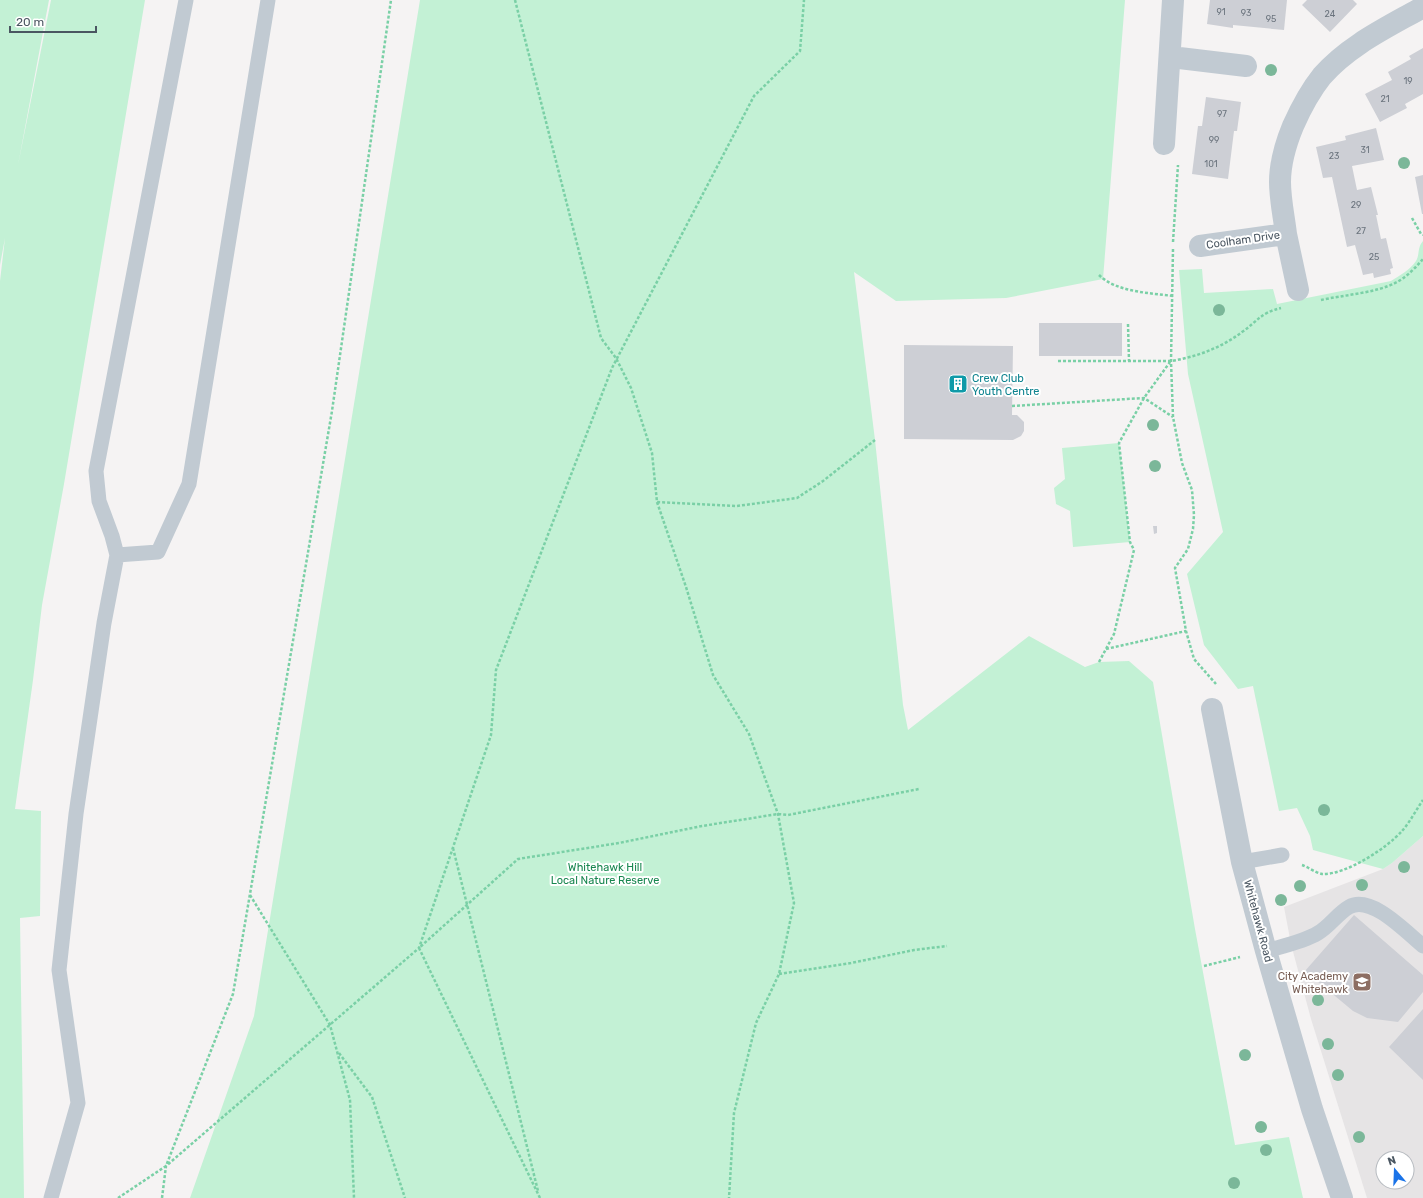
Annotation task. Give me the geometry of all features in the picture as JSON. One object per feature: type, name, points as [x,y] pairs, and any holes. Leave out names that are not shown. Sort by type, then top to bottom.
[{"type":"street","points":[[1164,144],[1174,0]]},
{"type":"street","name":"Coolham Drive","points":[[1298,290],[1286,234],[1280,183],[1281,168],[1290,134],[1311,91],[1323,75],[1337,61],[1356,46],[1423,7]]},
{"type":"street","points":[[1170,57],[1246,66]]},
{"type":"street","name":"Coolham Drive","points":[[1200,246],[1286,234]]},
{"type":"street","name":"Whitehawk Road","points":[[1212,708],[1242,862],[1312,1109],[1342,1198]]},
{"type":"lane","points":[[50,1198],[78,1103],[59,970],[76,814],[104,623],[118,555],[99,501],[96,471],[186,0]]},
{"type":"lane","points":[[118,555],[158,552],[189,484],[268,0]]},
{"type":"lane","points":[[1242,862],[1282,855]]},
{"type":"lane","points":[[1266,950],[1310,937],[1320,932],[1350,906],[1362,904],[1370,906],[1387,916],[1423,946]]},
{"type":"path","points":[[162,1198],[166,1166],[233,994],[332,411],[391,0]]},
{"type":"path","points":[[515,0],[601,338],[616,358],[631,388],[652,452],[657,502],[686,587],[713,674],[749,734],[778,814],[794,903],[779,974],[756,1023],[734,1114],[729,1198]]},
{"type":"path","points":[[540,1198],[419,948],[491,735],[496,670],[616,358],[754,96],[800,51],[804,0]]},
{"type":"path","points":[[1412,218],[1423,235]]},
{"type":"path","points":[[1099,275],[1103,279],[1127,290],[1173,296]]},
{"type":"path","points":[[1128,324],[1129,361]]},
{"type":"path","points":[[1058,361],[1171,361]]},
{"type":"path","points":[[1099,662],[1114,634],[1134,550],[1130,542],[1119,443],[1144,398],[1171,361]]},
{"type":"path","points":[[1171,361],[1173,417],[1182,463],[1192,490],[1194,502],[1193,529],[1188,549],[1175,568],[1186,631],[1194,659],[1216,684],[1220,706],[1212,708]]},
{"type":"path","points":[[1012,406],[1144,398],[1173,417]]},
{"type":"path","points":[[657,502],[736,506],[797,498],[823,481],[875,440]]},
{"type":"path","points":[[1106,649],[1186,631]]},
{"type":"path","points":[[118,1198],[166,1166],[419,948],[518,859],[619,843],[702,826],[778,814],[788,815],[918,789]]},
{"type":"path","points":[[1282,855],[1321,874],[1349,867],[1376,852],[1390,842],[1402,830],[1423,800]]},
{"type":"path","points":[[453,848],[540,1198]]},
{"type":"path","points":[[250,894],[330,1025],[350,1100],[354,1198]]},
{"type":"path","points":[[779,974],[851,963],[914,950],[947,946]]},
{"type":"path","points":[[1204,966],[1266,950]]},
{"type":"path","points":[[337,1051],[372,1098],[405,1198]]},
{"type":"shaded area","name":"City Academy Whitehawk","points":[[1423,836],[1423,1198],[1367,1198],[1311,1019],[1291,944],[1284,907],[1383,869]]},
{"type":"green space","points":[[0,0],[49,0],[18,165],[51,0],[145,0],[64,484],[42,605],[15,809],[41,811],[40,916],[20,918],[24,1198],[0,1198],[0,281],[5,238],[0,265]]},
{"type":"green space","name":"Whitehawk Hill Local Nature Reserve","points":[[420,0],[1125,0],[1103,279],[1006,298],[896,301],[854,272],[875,440],[903,705],[908,730],[1029,636],[1085,667],[1099,662],[1129,661],[1153,682],[1195,929],[1235,1145],[1289,1137],[1303,1198],[190,1198],[254,1016]]},
{"type":"green space","points":[[1423,241],[1423,836],[1383,869],[1313,850],[1310,836],[1297,808],[1279,811],[1253,686],[1238,689],[1204,645],[1187,574],[1223,532],[1188,374],[1179,270],[1202,269],[1204,293],[1273,289],[1277,304],[1391,281],[1414,264]]},
{"type":"green space","points":[[1119,443],[1130,542],[1073,547],[1070,511],[1056,504],[1054,488],[1065,479],[1062,448]]},
{"type":"building","points":[[1210,0],[1287,0],[1284,30],[1233,25],[1233,28],[1207,24]]},
{"type":"building","points":[[1307,0],[1353,0],[1357,4],[1330,32],[1302,5]]},
{"type":"building","points":[[1423,48],[1423,94],[1405,104],[1407,108],[1380,122],[1365,94],[1392,80],[1388,72],[1411,59],[1409,56]]},
{"type":"building","points":[[1206,97],[1241,102],[1237,131],[1234,131],[1228,179],[1192,174],[1198,126],[1202,126]]},
{"type":"building","points":[[1376,128],[1384,160],[1352,166],[1357,190],[1371,187],[1378,215],[1376,215],[1381,239],[1386,238],[1393,268],[1390,269],[1391,274],[1374,278],[1373,273],[1363,275],[1355,245],[1347,247],[1332,177],[1323,178],[1316,147],[1346,140],[1345,136]]},
{"type":"building","points":[[1423,175],[1423,214],[1422,214],[1415,177]]},
{"type":"building","points":[[1039,323],[1122,323],[1122,356],[1039,356]]},
{"type":"building","name":"Crew Club Youth Centre","points":[[904,345],[1013,346],[1012,415],[1017,415],[1024,422],[1024,431],[1021,436],[1013,440],[904,439]]},
{"type":"building","points":[[1153,526],[1157,526],[1157,533],[1154,534]]},
{"type":"building","points":[[1354,915],[1423,975],[1423,992],[1398,1022],[1367,1018],[1353,1011],[1305,971]]},
{"type":"building","points":[[1423,1009],[1423,1080],[1389,1047]]},
{"type":"place","name":"Crew Club Youth Centre","points":[[958,384]]},
{"type":"place","name":"City Academy Whitehawk","points":[[1362,982]]}]
